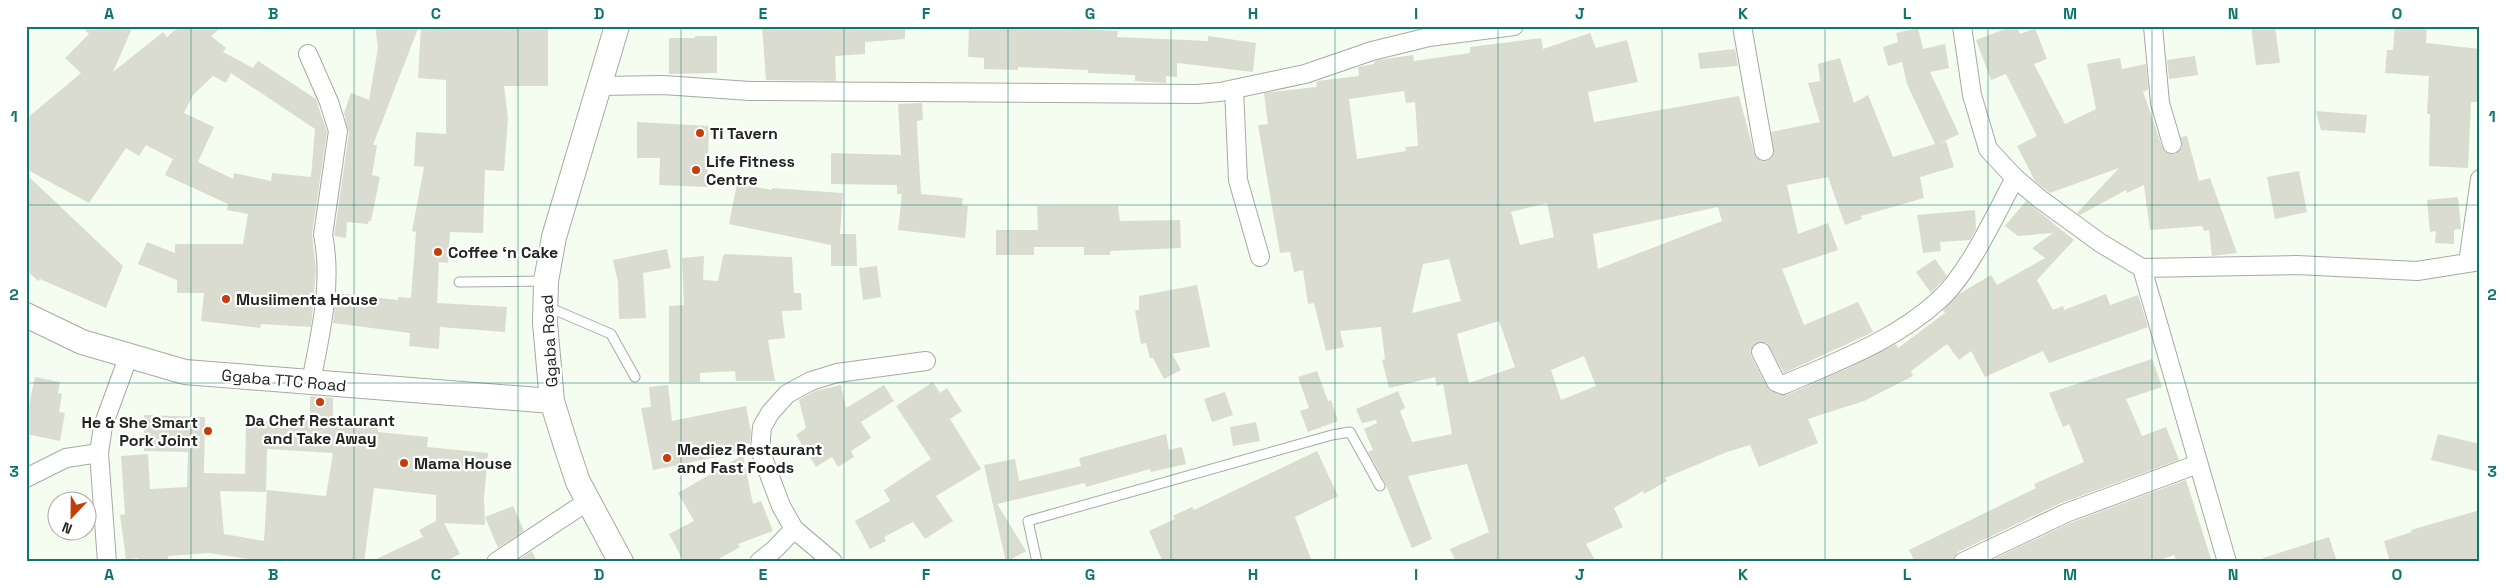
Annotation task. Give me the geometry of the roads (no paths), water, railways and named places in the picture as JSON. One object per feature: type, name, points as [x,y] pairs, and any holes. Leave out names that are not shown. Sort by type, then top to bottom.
[{"type":"main road","name":"Ggaba Road","points":[[617,26],[554,237],[546,281],[545,306],[552,401],[566,446],[588,501],[621,562]]},
{"type":"main road","name":"Ggaba TTC Road","points":[[26,315],[82,342],[185,372],[552,401]]},
{"type":"street","points":[[599,86],[663,85],[750,91],[831,90],[1197,94],[1234,89],[1305,74],[1372,51],[1429,37],[1514,26]]},
{"type":"street","points":[[1742,26],[1764,151]]},
{"type":"street","points":[[1962,26],[1972,95],[1988,149],[2015,178],[2099,242],[2142,268],[2297,265],[2417,271],[2474,262],[2480,179]]},
{"type":"street","points":[[2153,26],[2160,104],[2172,144]]},
{"type":"street","points":[[308,54],[329,102],[338,131],[323,235],[326,249],[325,308],[311,382]]},
{"type":"street","points":[[1234,89],[1238,180],[1260,257]]},
{"type":"street","points":[[1761,352],[1776,382],[1783,385],[1900,330],[1940,300],[1971,258],[2015,178]]},
{"type":"street","points":[[2142,268],[2228,562]]},
{"type":"street","points":[[107,562],[99,452],[103,426],[129,355]]},
{"type":"street","points":[[834,562],[794,528],[781,506],[760,450],[762,427],[787,394],[811,381],[837,373],[926,361]]},
{"type":"street","points":[[26,478],[66,458],[99,452]]},
{"type":"street","points":[[1963,562],[2066,513],[2198,464]]},
{"type":"street","points":[[496,562],[588,501]]},
{"type":"street","points":[[759,562],[775,549],[794,528]]},
{"type":"lane","points":[[459,282],[546,281]]},
{"type":"lane","points":[[545,306],[611,334],[635,377]]},
{"type":"lane","points":[[1037,562],[1028,521],[1332,435],[1350,432],[1380,486]]},
{"type":"place","name":"Ti Tavern","points":[[700,133]]},
{"type":"place","name":"Life Fitness Centre","points":[[696,170]]},
{"type":"place","name":"Coffee ‘n Cake","points":[[438,252]]},
{"type":"place","name":"Musiimenta House","points":[[226,299]]},
{"type":"place","name":"Da Chef Restaurant and Take Away","points":[[320,402]]},
{"type":"place","name":"He & She Smart Pork Joint","points":[[208,431]]},
{"type":"place","name":"Mediez Restaurant and Fast Foods","points":[[667,458]]},
{"type":"place","name":"Mama House","points":[[404,463]]}]
